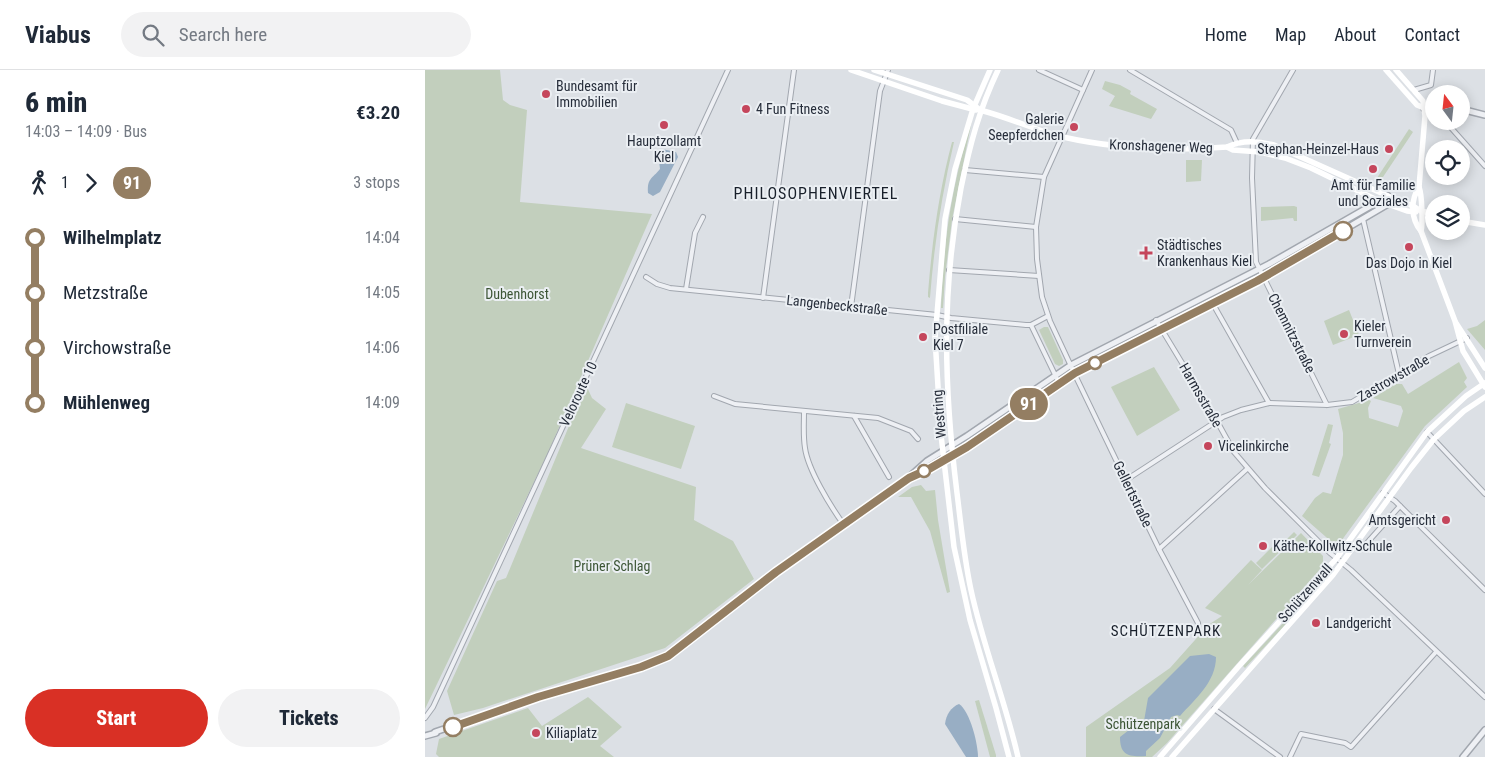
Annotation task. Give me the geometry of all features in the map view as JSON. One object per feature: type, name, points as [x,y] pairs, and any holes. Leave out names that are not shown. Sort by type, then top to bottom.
[{"type":"main road","name":"Kronshagener Weg","points":[[851,70],[886,75]]},
{"type":"main road","name":"Kronshagener Weg","points":[[874,70],[967,100],[974,108],[1061,136],[1099,144],[1133,148],[1200,149],[1227,147],[1237,143],[1267,143],[1285,148],[1413,209]]},
{"type":"main road","name":"Westring","points":[[990,70],[974,108],[955,169],[945,219],[935,338],[943,461],[954,547],[964,594],[1009,757]]},
{"type":"main road","name":"Westring","points":[[998,70],[981,110],[965,170],[955,219],[948,270],[945,356],[952,446],[965,558],[970,585],[1018,757]]},
{"type":"main road","points":[[1386,70],[1417,105],[1424,108]]},
{"type":"main road","points":[[1396,70],[1423,101],[1425,116],[1419,187],[1423,223],[1421,231]]},
{"type":"main road","name":"Kronshagener Weg","points":[[1227,147],[1233,150],[1272,154],[1292,160],[1379,201],[1425,212]]},
{"type":"main road","points":[[1419,187],[1416,192],[1413,209],[1416,225],[1421,231],[1455,321],[1463,351],[1484,385]]},
{"type":"main road","points":[[1470,222],[1485,225]]},
{"type":"main road","points":[[1455,321],[1485,368]]},
{"type":"main road","name":"Schützenwall","points":[[1160,757],[1336,558],[1427,432],[1466,396],[1484,385]]},
{"type":"main road","name":"Schützenwall","points":[[1172,757],[1342,564],[1434,439],[1464,411],[1485,397]]},
{"type":"street","name":"Veloroute 10","points":[[425,718],[437,697],[728,70]]},
{"type":"street","points":[[763,298],[794,70]]},
{"type":"street","points":[[1039,70],[1083,90]]},
{"type":"street","name":"Gellertstraße","points":[[1092,70],[1044,177],[1036,227],[1042,298],[1048,316],[1159,549],[1198,623]]},
{"type":"street","points":[[1130,70],[1231,130],[1237,143]]},
{"type":"street","name":"Chemnitzstraße","points":[[1293,70],[1256,132],[1253,142],[1256,262],[1327,405]]},
{"type":"street","points":[[1414,90],[1431,85],[1433,70]]},
{"type":"street","points":[[851,307],[880,91],[886,75]]},
{"type":"street","points":[[1470,111],[1485,115]]},
{"type":"street","points":[[1453,130],[1485,166]]},
{"type":"street","points":[[965,170],[1044,177]]},
{"type":"street","points":[[909,478],[923,463],[995,418],[1071,365],[1259,269],[1388,196]]},
{"type":"street","points":[[429,734],[538,697],[641,667],[668,656],[776,572],[909,478],[953,456],[1059,383],[1263,277],[1388,204]]},
{"type":"street","points":[[686,289],[695,233],[703,217]]},
{"type":"street","points":[[955,219],[1036,227]]},
{"type":"street","points":[[1363,220],[1399,374]]},
{"type":"street","points":[[948,270],[1039,276]]},
{"type":"street","name":"Langenbeckstraße","points":[[646,276],[661,286],[1031,325]]},
{"type":"street","points":[[1213,304],[1269,404]]},
{"type":"street","points":[[1048,316],[1031,325],[1059,383]]},
{"type":"street","name":"Harmsstraße","points":[[1156,320],[1247,469],[1342,564],[1485,697]]},
{"type":"street","name":"Zastrowstraße","points":[[1126,480],[1216,421],[1241,410],[1269,404],[1327,405],[1353,402],[1399,374],[1467,338]]},
{"type":"street","points":[[714,396],[735,404],[878,418],[911,432],[918,439]]},
{"type":"street","points":[[804,412],[804,436],[807,456],[816,479],[844,525]]},
{"type":"street","points":[[854,416],[889,477]]},
{"type":"street","points":[[1427,432],[1485,494]]},
{"type":"street","points":[[1159,549],[1247,469]]},
{"type":"street","points":[[1383,493],[1400,506],[1485,590]]},
{"type":"street","name":"Schützenwall","points":[[1357,545],[1366,544],[1400,506]]},
{"type":"street","points":[[1290,757],[1301,734],[1345,743],[1351,747],[1436,652]]},
{"type":"street","points":[[1214,709],[1280,757]]},
{"type":"street","points":[[1463,757],[1485,730]]},
{"type":"green space","name":"Dubenhorst","points":[[425,70],[500,70],[503,100],[510,105],[527,110],[520,202],[652,214],[547,455],[425,709]]},
{"type":"green space","points":[[1105,81],[1120,85],[1131,91],[1130,94],[1157,109],[1151,119],[1109,106],[1115,96],[1102,89]]},
{"type":"green space","points":[[972,120],[952,220],[943,308],[941,308],[946,236],[959,167]]},
{"type":"green space","points":[[1409,129],[1413,132],[1381,180],[1377,178]]},
{"type":"green space","points":[[952,142],[954,142],[936,239],[930,298],[928,293],[934,236],[943,179]]},
{"type":"green space","points":[[1186,160],[1202,160],[1201,181],[1186,182]]},
{"type":"green space","points":[[1261,207],[1297,207],[1297,221],[1294,221],[1293,218],[1261,221]]},
{"type":"green space","points":[[1372,208],[1374,209],[1273,269],[1271,266]]},
{"type":"green space","points":[[1349,310],[1359,335],[1333,345],[1324,321]]},
{"type":"green space","points":[[1485,320],[1485,350],[1467,329],[1477,326]]},
{"type":"green space","points":[[1048,327],[1063,360],[1063,364],[1059,366],[1055,364],[1039,330]]},
{"type":"green space","points":[[1459,362],[1467,378],[1464,382],[1467,387],[1425,426],[1339,544],[1334,544],[1302,516],[1315,498],[1323,492],[1331,494],[1343,455],[1343,433],[1338,409],[1369,400],[1371,401],[1368,408],[1369,418],[1398,427],[1403,411],[1401,406],[1373,398],[1396,384],[1402,384],[1408,394]]},
{"type":"green space","points":[[1154,367],[1180,410],[1137,436],[1111,387]]},
{"type":"green space","name":"Prüner Schlag","points":[[586,385],[592,398],[606,409],[581,448],[696,487],[694,520],[733,541],[754,579],[665,648],[483,708],[454,715],[447,691],[497,581],[506,578]]},
{"type":"green space","points":[[626,403],[695,426],[681,469],[612,447]]},
{"type":"green space","points":[[1328,424],[1333,425],[1329,443],[1331,444],[1319,477],[1312,475]]},
{"type":"green space","points":[[921,485],[926,491],[935,490],[950,592],[947,593],[930,531],[911,497],[898,497],[912,487]]},
{"type":"green space","points":[[1294,532],[1297,535],[1262,569],[1256,563],[1274,545],[1278,548]]},
{"type":"green space","name":"Schützenpark","points":[[1301,533],[1323,556],[1321,568],[1167,743],[1152,757],[1086,757],[1086,727],[1170,668],[1203,631],[1202,629],[1222,616],[1205,608],[1251,560],[1262,570],[1248,585]]},
{"type":"green space","points":[[1329,570],[1286,624],[1245,668],[1243,666],[1298,607]]},
{"type":"green space","name":"Kiliaplatz","points":[[588,697],[622,727],[600,746],[614,757],[439,757],[436,754],[439,739],[528,708],[542,726]]},
{"type":"green space","points":[[979,700],[996,757],[990,757],[975,701]]},
{"type":"water","points":[[662,149],[676,152],[678,157],[660,192],[653,196],[648,193],[648,184],[660,169],[658,153]]},
{"type":"water","points":[[1209,654],[1216,657],[1215,666],[1204,690],[1180,716],[1171,717],[1160,738],[1146,751],[1146,756],[1126,754],[1120,743],[1120,737],[1129,730],[1140,727],[1144,721],[1148,698],[1190,656]]},
{"type":"water","points":[[959,704],[970,720],[977,744],[978,757],[966,757],[945,724],[949,712]]},
{"type":"bus line","name":"91","points":[[453,727],[538,697],[641,667],[668,656],[776,572],[909,478],[920,474],[967,447],[1066,378],[1257,281],[1343,231]]},
{"type":"place","name":"Bundesamt für Immobilien","points":[[546,94]]},
{"type":"place","name":"4 Fun Fitness","points":[[746,109]]},
{"type":"place","name":"Hauptzollamt Kiel","points":[[664,125]]},
{"type":"place","name":"Galerie Seepferdchen","points":[[1074,127]]},
{"type":"place","name":"Stephan-Heinzel-Haus","points":[[1389,149]]},
{"type":"place","name":"Amt für Familie und Soziales","points":[[1373,169]]},
{"type":"place","name":"Das Dojo in Kiel","points":[[1409,247]]},
{"type":"place","name":"Städtisches Krankenhaus Kiel","points":[[1146,253]]},
{"type":"place","name":"Kieler Turnverein","points":[[1344,334]]},
{"type":"place","name":"Postfiliale Kiel 7","points":[[923,337]]},
{"type":"place","name":"Vicelinkirche","points":[[1208,446]]},
{"type":"place","name":"Amtsgericht","points":[[1446,520]]},
{"type":"place","name":"Käthe-Kollwitz-Schule","points":[[1263,546]]},
{"type":"place","name":"Landgericht","points":[[1316,623]]},
{"type":"place","name":"Kiliaplatz","points":[[536,733]]},
{"type":"district","name":"PHILOSOPHENVIERTEL","points":[[816,193]]},
{"type":"district","name":"SCHÜTZENPARK","points":[[1166,631]]}]
